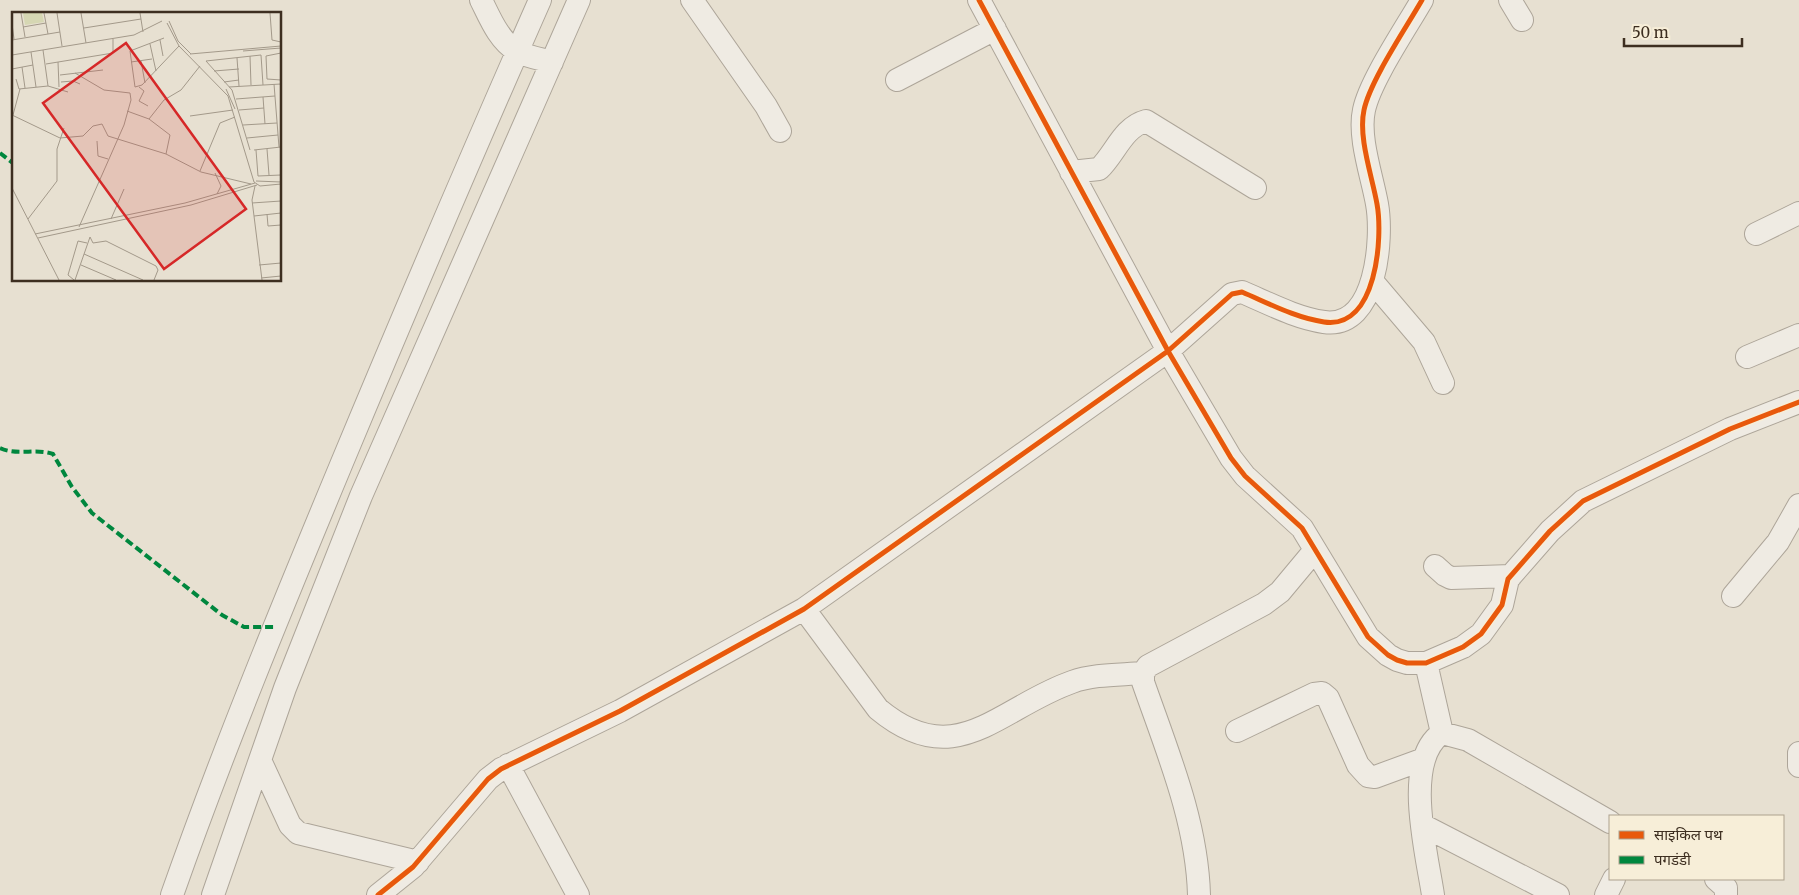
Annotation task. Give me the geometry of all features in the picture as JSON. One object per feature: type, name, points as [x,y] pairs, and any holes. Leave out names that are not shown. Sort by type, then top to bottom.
[{"type":"street","points":[[481,0],[499,34],[518,52],[552,62]]},
{"type":"street","points":[[172,895],[213,778],[400,324],[540,0]]},
{"type":"street","points":[[213,895],[290,674],[361,496],[580,0]]},
{"type":"street","points":[[692,0],[766,106],[780,131]]},
{"type":"street","points":[[979,0],[1168,351],[1231,458],[1245,476],[1302,528],[1368,636],[1388,655],[1397,660],[1407,663],[1426,663],[1464,647],[1480,634],[1502,606],[1506,584],[1511,576],[1561,520],[1583,501],[1730,429],[1799,402]]},
{"type":"street","points":[[378,895],[418,862],[488,779],[508,765],[620,711],[804,609],[1168,351],[1221,302],[1238,292],[1306,318],[1325,323],[1337,322],[1353,314],[1373,282],[1380,220],[1363,130],[1364,110],[1373,86],[1422,0]]},
{"type":"street","points":[[1510,0],[1522,20]]},
{"type":"street","points":[[897,80],[995,28]]},
{"type":"street","points":[[1072,172],[1098,169],[1112,154],[1129,130],[1138,123],[1146,121],[1255,188]]},
{"type":"street","points":[[1756,234],[1799,213]]},
{"type":"street","points":[[1373,282],[1424,342],[1443,383]]},
{"type":"street","points":[[400,324],[432,334]]},
{"type":"street","points":[[1747,357],[1799,335]]},
{"type":"street","points":[[1733,596],[1778,542],[1799,505]]},
{"type":"street","points":[[1199,895],[1194,840],[1179,788],[1143,682],[1143,673],[1148,666],[1264,604],[1280,592],[1315,550]]},
{"type":"street","points":[[1435,566],[1451,578],[1511,576]]},
{"type":"street","points":[[804,609],[878,709],[892,721],[922,735],[938,738],[970,732],[998,720],[1070,682],[1086,677],[1143,673]]},
{"type":"street","points":[[261,662],[290,674]]},
{"type":"street","points":[[1426,663],[1442,734]]},
{"type":"street","points":[[1238,731],[1314,694],[1322,693],[1328,698],[1358,765],[1368,776],[1375,777],[1424,759]]},
{"type":"street","points":[[1433,895],[1419,794],[1419,777],[1430,744],[1442,734]]},
{"type":"street","points":[[1442,734],[1468,740],[1609,821]]},
{"type":"street","points":[[1799,752],[1799,766]]},
{"type":"street","points":[[260,760],[290,825],[298,834],[418,862]]},
{"type":"street","points":[[508,765],[578,895]]},
{"type":"street","points":[[1424,826],[1558,895]]},
{"type":"street","points":[[1606,895],[1614,880]]},
{"type":"street","points":[[1717,880],[1726,888],[1726,895]]},
{"type":"marked path","points":[[0,153],[12,162]]},
{"type":"marked path","points":[[0,448],[13,451],[47,452],[53,454],[72,487],[92,513],[222,615],[244,627],[275,627]]},
{"type":"cycle path","points":[[979,0],[1168,351],[1231,458],[1245,476],[1302,528],[1368,637],[1388,655],[1397,660],[1407,663],[1426,663],[1463,647],[1481,634],[1502,605],[1508,579],[1550,531],[1583,501],[1730,429],[1799,402]]},
{"type":"cycle path","points":[[378,895],[413,867],[488,779],[501,769],[620,711],[804,609],[1168,351],[1232,294],[1242,292],[1293,314],[1324,322],[1342,321],[1355,312],[1366,297],[1373,278],[1379,237],[1377,204],[1364,144],[1364,110],[1373,85],[1422,0]]}]
